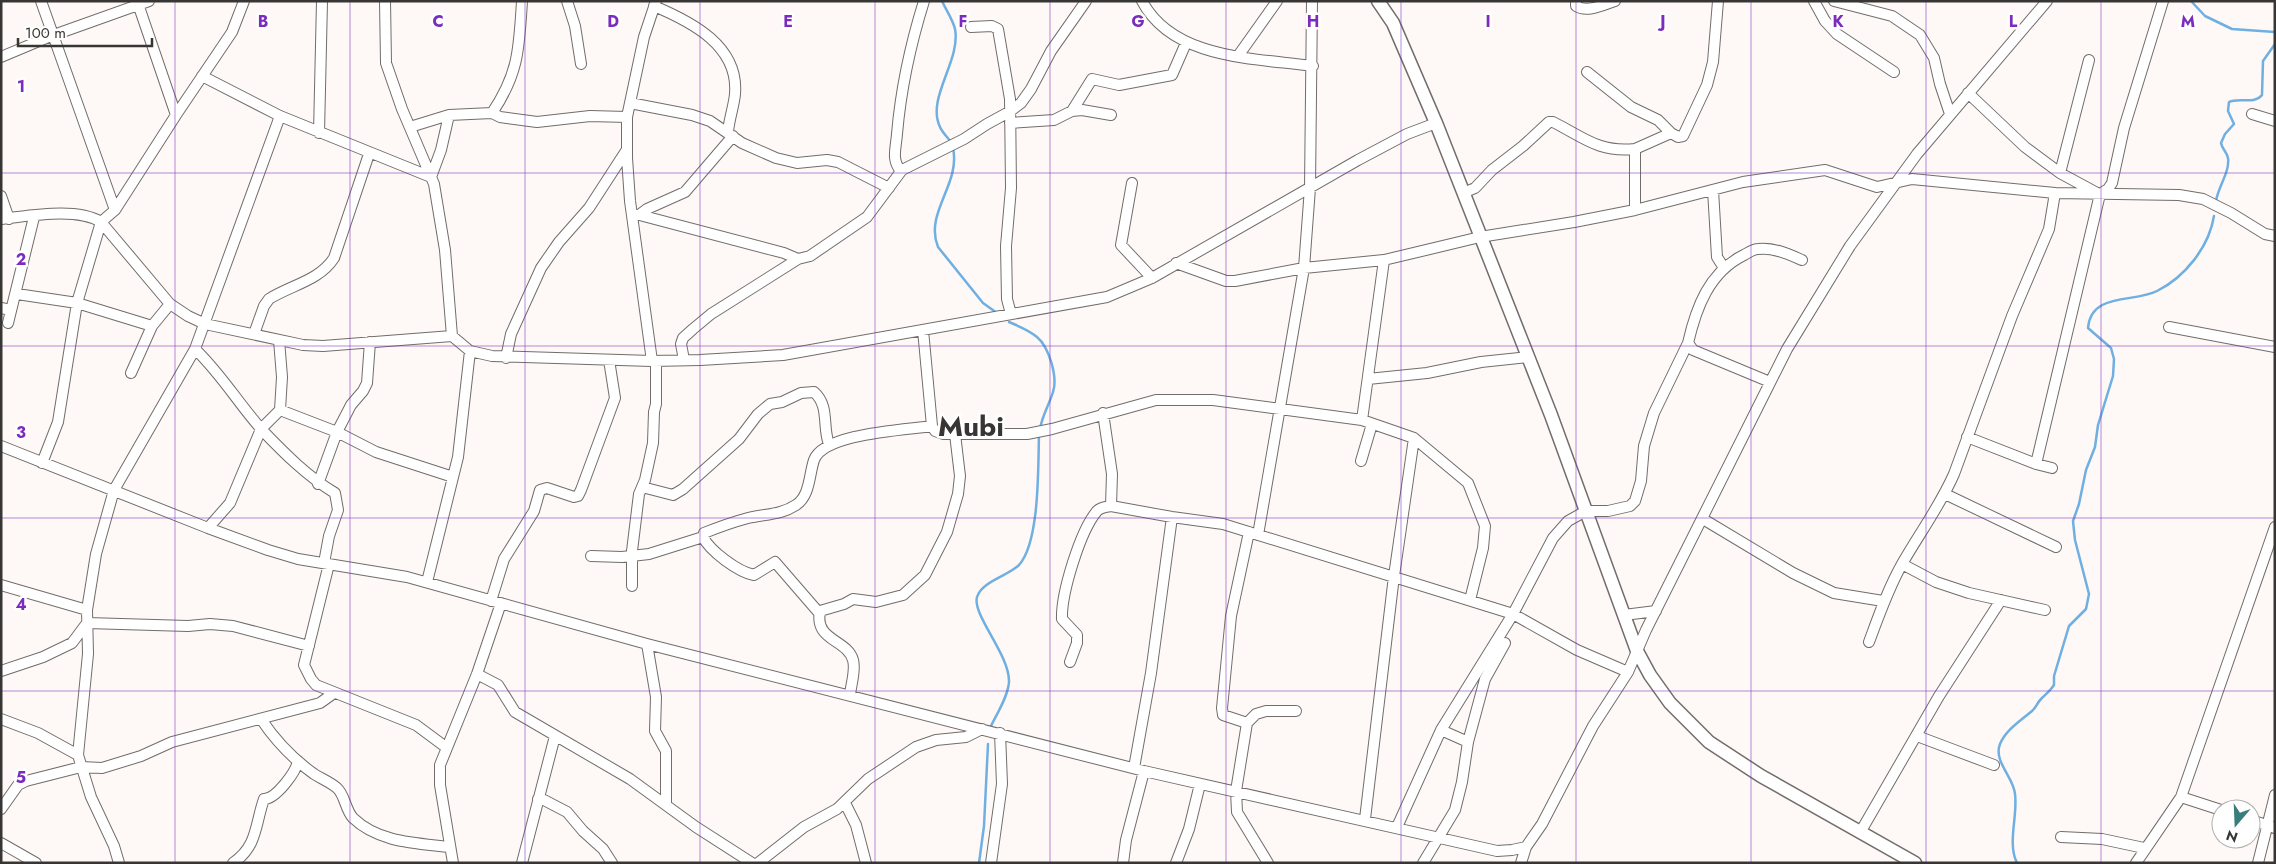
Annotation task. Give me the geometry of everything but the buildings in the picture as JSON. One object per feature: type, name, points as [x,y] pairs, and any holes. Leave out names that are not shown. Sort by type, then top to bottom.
[{"type":"main road","points":[[1378,1],[1393,23],[1436,123],[1528,357],[1637,651],[1650,675],[1670,702],[1710,742],[1761,776],[1915,863]]},
{"type":"street","points":[[41,1],[51,36],[115,210]]},
{"type":"street","points":[[1,57],[51,36],[149,1]]},
{"type":"street","points":[[42,463],[58,422],[77,303],[101,222],[115,210],[232,32],[244,1]]},
{"type":"street","points":[[319,133],[322,1]]},
{"type":"street","points":[[385,1],[385,58],[395,92],[432,177],[445,250],[452,336]]},
{"type":"street","points":[[492,114],[505,94],[515,71],[522,1]]},
{"type":"street","points":[[521,21],[527,1]]},
{"type":"street","points":[[567,1],[575,26],[581,64]]},
{"type":"street","points":[[901,171],[894,160],[900,95],[912,37],[924,1]]},
{"type":"street","points":[[684,360],[681,344],[683,338],[711,314],[798,259],[810,256],[867,217],[901,171],[948,148],[1021,103],[1052,51],[1086,1]]},
{"type":"street","points":[[1142,1],[1167,31],[1186,43],[1209,52],[1313,66]]},
{"type":"street","points":[[1238,56],[1277,1]]},
{"type":"street","points":[[1248,723],[1226,718],[1223,715],[1222,708],[1231,616],[1253,534],[1281,410],[1304,268],[1310,188],[1313,66],[1312,1]]},
{"type":"street","points":[[1576,1],[1576,6],[1581,9],[1598,7],[1614,1]]},
{"type":"street","points":[[1587,72],[1631,107],[1658,120],[1671,133],[1678,136],[1685,133],[1706,85],[1713,62],[1718,1]]},
{"type":"street","points":[[1814,1],[1825,21],[1837,34],[1894,72]]},
{"type":"street","points":[[1834,1],[1892,16],[1920,35],[1934,58],[1950,114]]},
{"type":"street","points":[[1521,863],[1526,847],[1542,824],[1593,726],[1628,672],[1656,610],[1770,382],[1817,298],[1850,246],[1894,184],[1950,114],[2047,1]]},
{"type":"street","points":[[2036,464],[2100,194],[2108,189],[2112,183],[2124,128],[2164,1]]},
{"type":"street","points":[[137,4],[176,115]]},
{"type":"street","points":[[632,586],[632,556],[639,494],[653,443],[656,404],[654,361],[627,150],[627,117],[644,37],[655,4],[695,27],[716,42],[728,56],[736,95],[730,134],[686,192],[636,214]]},
{"type":"street","points":[[971,28],[992,26],[998,29],[1010,99],[1011,188],[1006,246],[1007,299],[1011,314]]},
{"type":"street","points":[[1072,111],[1092,79],[1119,84],[1172,75],[1186,43]]},
{"type":"street","points":[[2060,174],[2089,60]]},
{"type":"street","points":[[202,76],[280,116],[369,154],[384,157],[432,177]]},
{"type":"street","points":[[1968,93],[2025,147],[2060,174],[2100,194]]},
{"type":"street","points":[[630,103],[710,120],[742,143],[776,158],[797,163],[827,160],[838,162],[889,188]]},
{"type":"street","points":[[1010,124],[1054,120],[1072,111],[1082,110],[1111,116]]},
{"type":"street","points":[[410,127],[449,115],[492,114],[500,117],[537,122],[590,116],[627,117]]},
{"type":"street","points":[[2252,114],[2275,121]]},
{"type":"street","points":[[432,177],[441,150],[449,115]]},
{"type":"street","points":[[120,863],[91,797],[78,755],[88,654],[87,610],[96,554],[114,490],[195,349],[280,116]]},
{"type":"street","points":[[1463,193],[1475,188],[1492,170],[1549,122],[1553,122],[1597,146],[1611,150],[1635,149],[1671,133]]},
{"type":"street","points":[[1,196],[5,219],[67,214],[85,216],[101,222],[170,304],[205,324],[303,345],[323,346],[452,336],[470,351],[506,358],[654,361],[783,355],[1092,301],[1121,292],[1152,278],[1374,151],[1436,123]]},
{"type":"street","points":[[1635,149],[1635,210]]},
{"type":"street","points":[[506,358],[511,334],[541,268],[559,242],[589,208],[627,150]]},
{"type":"street","points":[[254,334],[264,306],[269,299],[318,275],[330,263],[369,154]]},
{"type":"street","points":[[1176,263],[1226,280],[1235,281],[1304,268],[1384,260],[1480,237],[1635,210],[1743,182],[1825,170],[1877,188],[1919,179],[2055,193],[2179,195],[2203,199],[2232,213],[2248,226],[2265,234],[2275,236]]},
{"type":"street","points":[[1132,183],[1121,246],[1152,278]]},
{"type":"street","points":[[1713,190],[1717,257],[1724,268]]},
{"type":"street","points":[[1869,642],[1883,601],[1902,564],[1945,494],[2012,316],[2049,229],[2055,193]]},
{"type":"street","points":[[636,214],[784,253],[798,259]]},
{"type":"street","points":[[8,324],[6,309],[17,294],[34,217]]},
{"type":"street","points":[[1397,827],[1441,730],[1513,614],[1553,538],[1568,521],[1586,511],[1608,512],[1630,506],[1635,501],[1641,481],[1644,446],[1654,413],[1688,344],[1700,305],[1710,284],[1724,268],[1756,249],[1774,249],[1802,260]]},
{"type":"street","points":[[1362,420],[1384,260]]},
{"type":"street","points":[[17,294],[77,303],[152,326]]},
{"type":"street","points":[[131,373],[152,326],[170,304]]},
{"type":"street","points":[[2169,327],[2275,347]]},
{"type":"street","points":[[923,330],[932,426],[935,431],[943,434],[1027,434],[1052,429],[1103,413],[1156,400],[1213,400],[1362,420],[1414,438],[1468,483],[1485,526],[1483,548],[1470,600]]},
{"type":"street","points":[[208,528],[230,503],[261,429],[280,410],[282,377],[279,340]]},
{"type":"street","points":[[318,484],[337,432],[351,405],[367,383],[370,342]]},
{"type":"street","points":[[1688,344],[1693,350],[1770,382]]},
{"type":"street","points":[[195,349],[215,368],[261,429],[318,484],[335,494],[338,510],[329,536],[327,564],[304,665],[306,672],[316,685],[416,725],[447,748]]},
{"type":"street","points":[[427,582],[458,457],[470,351]]},
{"type":"street","points":[[1368,379],[1427,373],[1481,362],[1528,357]]},
{"type":"street","points":[[453,863],[439,774],[447,748],[477,674],[496,602],[504,559],[534,511],[540,490],[547,488],[574,497],[578,496],[615,398],[609,360]]},
{"type":"street","points":[[642,487],[673,495],[739,439],[758,414],[770,404],[782,402],[801,394],[814,392],[821,398],[825,411],[825,435],[828,444]]},
{"type":"street","points":[[280,410],[337,432],[376,452],[453,477]]},
{"type":"street","points":[[1103,413],[1112,474],[1112,506]]},
{"type":"street","points":[[1361,461],[1372,424]]},
{"type":"street","points":[[591,556],[649,554],[703,537],[704,533],[723,525],[749,518],[782,513],[798,504],[806,492],[815,458],[828,444],[863,435],[932,426]]},
{"type":"street","points":[[850,695],[854,662],[851,654],[826,635],[820,626],[820,611],[844,604],[853,599],[876,602],[903,596],[925,575],[947,532],[958,494],[960,476],[955,434]]},
{"type":"street","points":[[1967,437],[2036,464],[2052,468]]},
{"type":"street","points":[[1365,820],[1394,576],[1414,438]]},
{"type":"street","points":[[1,446],[208,528],[298,559],[427,582],[647,644],[1200,784],[1497,851],[1526,847]]},
{"type":"street","points":[[1945,494],[2056,547]]},
{"type":"street","points":[[1070,662],[1077,643],[1077,635],[1062,620],[1065,587],[1093,518],[1103,507],[1112,506],[1223,524],[1470,600],[1513,614],[1577,650],[1628,672]]},
{"type":"street","points":[[1123,863],[1139,769],[1172,517]]},
{"type":"street","points":[[1703,519],[1793,573],[1834,593],[1883,601]]},
{"type":"street","points":[[2136,863],[2144,848],[2181,797],[2275,526]]},
{"type":"street","points":[[703,537],[717,553],[746,574],[754,575],[775,562],[820,614]]},
{"type":"street","points":[[1902,564],[1936,582],[1969,593],[2045,610]]},
{"type":"street","points":[[1,585],[87,610]]},
{"type":"street","points":[[1861,831],[1916,736],[2001,600]]},
{"type":"street","points":[[1624,615],[1656,610]]},
{"type":"street","points":[[87,623],[188,626],[210,624],[233,626],[309,646]]},
{"type":"street","points":[[1,671],[72,643],[87,623]]},
{"type":"street","points":[[1423,863],[1455,810],[1462,782],[1468,742],[1485,679],[1505,643]]},
{"type":"street","points":[[647,644],[656,697],[655,732],[666,751],[666,805]]},
{"type":"street","points":[[477,674],[498,685],[515,712],[630,779],[752,863]]},
{"type":"street","points":[[1,809],[18,786],[26,781],[81,767],[102,768],[141,756],[172,742],[226,726],[261,719],[320,703],[334,693]]},
{"type":"street","points":[[1268,863],[1237,812],[1236,791],[1248,723],[1256,714],[1266,710],[1296,711]]},
{"type":"street","points":[[261,719],[274,738],[298,761],[338,788],[352,817],[373,832],[410,843],[450,847]]},
{"type":"street","points":[[1,720],[38,733],[78,755]]},
{"type":"street","points":[[758,863],[804,827],[845,802],[868,779],[916,747],[936,740],[966,737],[982,729]]},
{"type":"street","points":[[1441,730],[1468,742]]},
{"type":"street","points":[[991,863],[1002,784],[1000,734]]},
{"type":"street","points":[[522,863],[555,736]]},
{"type":"street","points":[[1916,736],[1994,764]]},
{"type":"street","points":[[233,863],[246,854],[264,799],[273,797],[281,789],[296,770],[298,761]]},
{"type":"street","points":[[1176,863],[1189,829],[1200,784]]},
{"type":"street","points":[[2258,863],[2271,827],[2275,796]]},
{"type":"street","points":[[2181,797],[2211,807]]},
{"type":"street","points":[[538,799],[544,800],[567,812],[603,850],[612,863]]},
{"type":"street","points":[[845,802],[856,825],[866,863]]},
{"type":"street","points":[[2060,837],[2102,840],[2144,848]]},
{"type":"street","points":[[1,843],[36,863]]},
{"type":"waterway","points":[[942,1],[954,26],[956,41],[940,92],[937,116],[941,129],[951,142]]},
{"type":"waterway","points":[[2191,1],[2205,16],[2232,29],[2275,32]]},
{"type":"waterway","points":[[2216,201],[2228,163],[2221,143],[2225,134],[2234,124],[2228,111],[2229,102],[2255,100],[2262,95],[2263,61],[2275,44]]},
{"type":"waterway","points":[[953,148],[952,174],[936,222],[935,234],[938,247],[983,303],[997,313]]},
{"type":"waterway","points":[[2017,863],[2013,847],[2015,794],[1999,757],[2000,744],[2010,730],[2033,710],[2054,685],[2054,676],[2069,626],[2086,609],[2089,594],[2075,540],[2073,521],[2079,504],[2086,470],[2095,447],[2098,425],[2113,376],[2114,359],[2111,348],[2088,328],[2091,317],[2097,309],[2105,304],[2115,300],[2148,295],[2177,278],[2201,250],[2207,239],[2214,216]]},
{"type":"waterway","points":[[1009,322],[1037,337],[1049,355],[1054,386],[1040,429]]},
{"type":"waterway","points":[[990,728],[1008,688],[1008,671],[980,614],[977,597],[984,587],[1019,565],[1026,554],[1034,522],[1038,483],[1039,434]]},
{"type":"waterway","points":[[979,863],[984,826],[988,744]]},
{"type":"district","name":"Mubi","points":[[971,426]]}]
